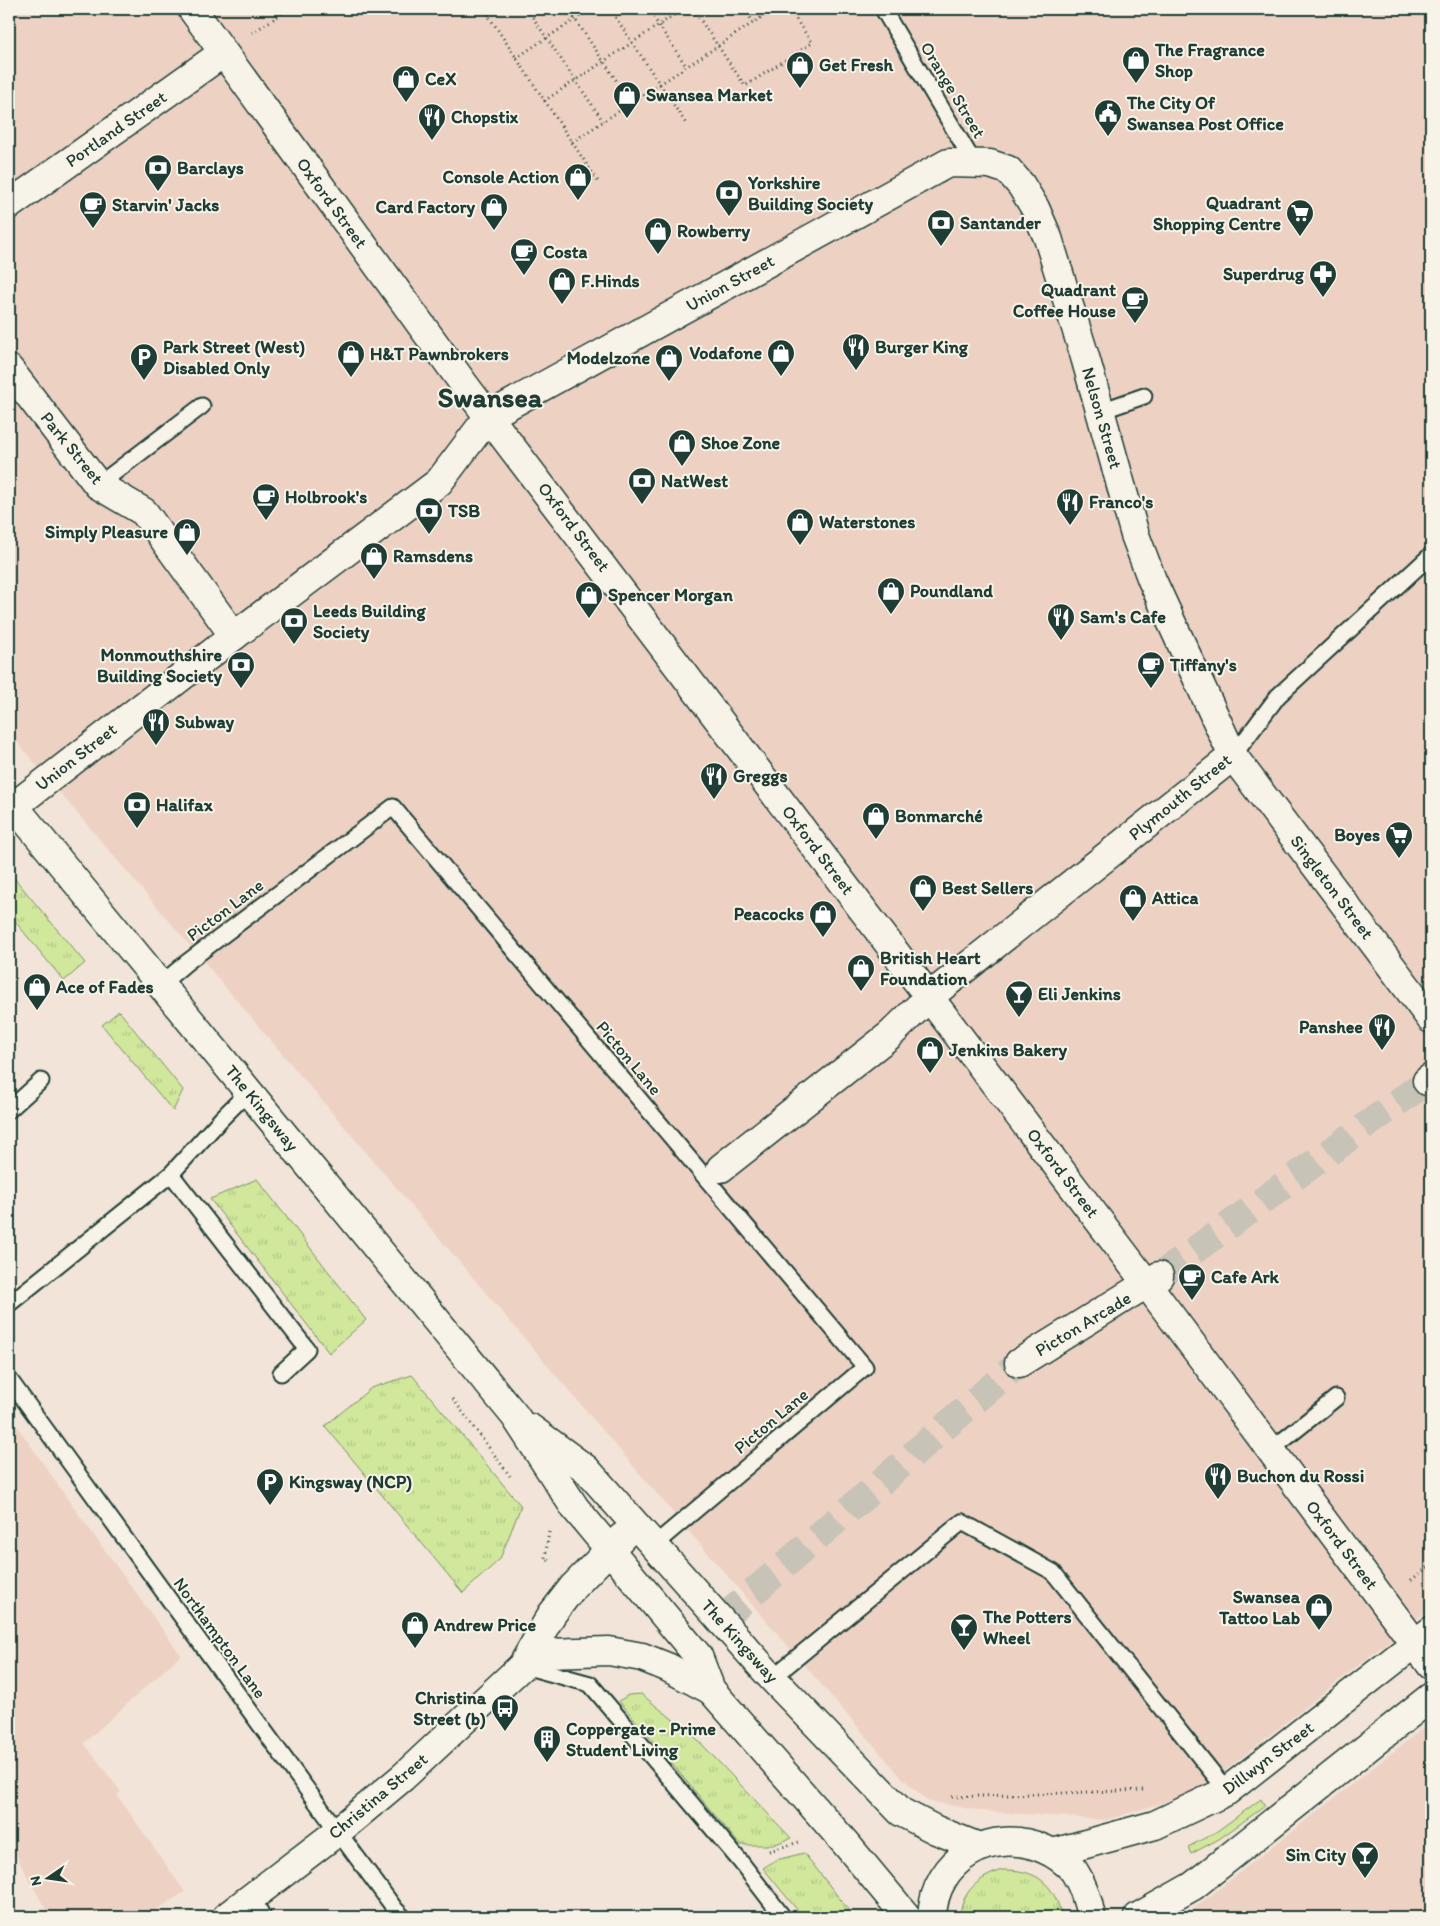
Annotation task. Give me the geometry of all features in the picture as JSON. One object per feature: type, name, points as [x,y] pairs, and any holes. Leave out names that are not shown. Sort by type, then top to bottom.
[{"type":"street","name":"Oxford Street","points":[[192,9],[460,379],[929,997],[1153,1280],[1271,1450],[1423,1637],[1431,1665]]},
{"type":"street","name":"Portland Street","points":[[9,205],[223,54]]},
{"type":"street","name":"Union Street","points":[[11,805],[439,482],[489,416],[948,163],[974,163]]},
{"type":"street","name":"Nelson Street","points":[[974,163],[990,164],[1008,170],[1022,185],[1035,208],[1048,238],[1101,411],[1135,535],[1152,580],[1233,756]]},
{"type":"street","name":"Park Street","points":[[9,369],[98,485],[144,512],[234,636]]},
{"type":"street","name":"Plymouth Street","points":[[721,1168],[890,1035],[929,997],[1233,756]]},
{"type":"street","name":"Singleton Street","points":[[1233,756],[1431,1019]]},
{"type":"street","name":"The Kingsway","points":[[11,805],[515,1416],[575,1508],[698,1656],[711,1690],[848,1845],[906,1917]]},
{"type":"street","name":"Picton Arcade","points":[[1018,1363],[1153,1280]]},
{"type":"street","name":"The Kingsway","points":[[515,1416],[586,1469],[772,1678],[901,1812],[936,1830],[979,1847]]},
{"type":"street","points":[[522,1666],[552,1614],[573,1587],[636,1524]]},
{"type":"street","name":"Dillwyn Street","points":[[1053,1853],[1155,1824],[1227,1791],[1423,1637]]},
{"type":"street","points":[[522,1666],[548,1653],[609,1651],[642,1657],[667,1667],[711,1690]]},
{"type":"street","name":"Christina Street","points":[[226,1917],[257,1907],[337,1832],[403,1777],[522,1666]]},
{"type":"street","points":[[1138,1917],[1193,1886],[1431,1697]]},
{"type":"street","points":[[932,1917],[932,1905],[941,1881],[957,1861],[979,1847],[1004,1841],[1030,1842],[1053,1853],[1073,1870],[1086,1893],[1091,1917]]},
{"type":"lane","name":"Orange Street","points":[[884,11],[974,163]]},
{"type":"lane","points":[[1101,411],[1144,396]]},
{"type":"lane","points":[[98,485],[202,406]]},
{"type":"lane","name":"Plymouth Street","points":[[1233,756],[1278,696],[1431,555]]},
{"type":"lane","name":"Picton Lane","points":[[160,985],[186,963],[393,807],[865,1367],[674,1526],[654,1545]]},
{"type":"lane","points":[[9,1110],[41,1081]]},
{"type":"lane","points":[[9,1304],[171,1174],[248,1092]]},
{"type":"lane","points":[[171,1174],[307,1349],[281,1373]]},
{"type":"lane","name":"Northampton Lane","points":[[9,1379],[337,1832],[403,1917]]},
{"type":"lane","points":[[1271,1450],[1336,1398]]},
{"type":"lane","points":[[772,1678],[962,1522],[1053,1572],[1227,1791]]},
{"type":"lane","points":[[522,1666],[590,1684],[740,1861],[783,1917]]},
{"type":"path","points":[[223,54],[289,9]]},
{"type":"path","points":[[484,9],[599,183]]},
{"type":"path","points":[[488,15],[497,9]]},
{"type":"path","points":[[526,9],[603,121]]},
{"type":"path","points":[[568,9],[630,102]]},
{"type":"path","points":[[516,58],[591,9]]},
{"type":"path","points":[[610,9],[687,125]]},
{"type":"path","points":[[648,9],[686,66]]},
{"type":"path","points":[[544,101],[683,9]]},
{"type":"path","points":[[693,9],[745,86],[812,43],[789,9]]},
{"type":"path","points":[[745,9],[753,22]]},
{"type":"path","points":[[572,142],[630,102],[774,9]]},
{"type":"path","points":[[451,1396],[514,1482]]},
{"type":"path","points":[[545,1558],[549,1529]]},
{"type":"path","points":[[949,1797],[1152,1790]]},
{"type":"path","points":[[740,1861],[806,1839]]},
{"type":"shaded area","points":[[9,9],[1431,9],[1431,1608],[1198,1792],[1106,1820],[981,1811],[928,1801],[902,1778],[680,1521],[9,733]]},
{"type":"shaded area","points":[[9,1414],[64,1494],[181,1655],[84,1743],[121,1792],[117,1795],[185,1892],[144,1917],[50,1917],[9,1843]]},
{"type":"shaded area","points":[[1431,1722],[1431,1917],[1183,1917]]},
{"type":"green space","points":[[15,879],[85,963],[64,981],[9,914],[9,884]]},
{"type":"green space","points":[[119,1011],[183,1090],[173,1111],[102,1025]]},
{"type":"green space","points":[[257,1179],[366,1320],[329,1353],[210,1199]]},
{"type":"green space","points":[[412,1375],[521,1506],[500,1559],[463,1593],[325,1426],[371,1388]]},
{"type":"green space","points":[[641,1694],[695,1737],[791,1838],[773,1845],[740,1845],[619,1701],[628,1695]]},
{"type":"green space","points":[[1261,1799],[1265,1806],[1219,1839],[1191,1854],[1188,1847],[1216,1832]]},
{"type":"green space","points":[[804,1853],[853,1917],[803,1917],[763,1868],[776,1860]]},
{"type":"green space","points":[[1002,1870],[1025,1872],[1042,1880],[1054,1895],[1062,1917],[960,1917],[964,1900],[973,1887],[979,1881]]},
{"type":"tunnel","points":[[1159,1276],[1427,1081]]},
{"type":"tunnel","points":[[721,1620],[1019,1363]]},
{"type":"place","name":"The Fragrance Shop","points":[[1136,84]]},
{"type":"place","name":"Get Fresh","points":[[800,89]]},
{"type":"place","name":"CeX","points":[[406,103]]},
{"type":"place","name":"Swansea Market","points":[[627,119]]},
{"type":"place","name":"The City Of Swansea Post Office","points":[[1108,137]]},
{"type":"place","name":"Chopstix","points":[[432,141]]},
{"type":"place","name":"Barclays","points":[[158,192]]},
{"type":"place","name":"Console Action","points":[[578,201]]},
{"type":"place","name":"Yorkshire Building Society","points":[[729,217]]},
{"type":"place","name":"Starvin' Jacks","points":[[93,229]]},
{"type":"place","name":"Card Factory","points":[[494,231]]},
{"type":"place","name":"Quadrant Shopping Centre","points":[[1300,237]]},
{"type":"place","name":"Santander","points":[[941,247]]},
{"type":"place","name":"Rowberry","points":[[658,255]]},
{"type":"place","name":"Costa","points":[[524,276]]},
{"type":"place","name":"Superdrug","points":[[1323,298]]},
{"type":"place","name":"F.Hinds","points":[[562,305]]},
{"type":"place","name":"Quadrant Coffee House","points":[[1135,324]]},
{"type":"place","name":"Burger King","points":[[856,371]]},
{"type":"place","name":"Vodafone","points":[[781,377]]},
{"type":"place","name":"H&T Pawnbrokers","points":[[351,378]]},
{"type":"place","name":"Park Street (West) Disabled Only","points":[[144,381]]},
{"type":"place","name":"Modelzone","points":[[669,382]]},
{"type":"place","name":"Shoe Zone","points":[[682,467]]},
{"type":"place","name":"NatWest","points":[[642,505]]},
{"type":"place","name":"Holbrook's","points":[[266,521]]},
{"type":"place","name":"Franco's","points":[[1070,526]]},
{"type":"place","name":"TSB","points":[[429,535]]},
{"type":"place","name":"Waterstones","points":[[800,546]]},
{"type":"place","name":"Simply Pleasure","points":[[187,556]]},
{"type":"place","name":"Ramsdens","points":[[374,580]]},
{"type":"place","name":"Poundland","points":[[891,615]]},
{"type":"place","name":"Spencer Morgan","points":[[589,619]]},
{"type":"place","name":"Sam's Cafe","points":[[1061,641]]},
{"type":"place","name":"Leeds Building Society","points":[[294,645]]},
{"type":"place","name":"Monmouthshire Building Society","points":[[241,689]]},
{"type":"place","name":"Tiffany's","points":[[1151,689]]},
{"type":"place","name":"Subway","points":[[156,746]]},
{"type":"place","name":"Greggs","points":[[714,800]]},
{"type":"place","name":"Halifax","points":[[137,829]]},
{"type":"place","name":"Bonmarché","points":[[876,840]]},
{"type":"place","name":"Boyes","points":[[1399,859]]},
{"type":"place","name":"Best Sellers","points":[[923,912]]},
{"type":"place","name":"Attica","points":[[1133,922]]},
{"type":"place","name":"Peacocks","points":[[823,938]]},
{"type":"place","name":"British Heart Foundation","points":[[861,992]]},
{"type":"place","name":"Ace of Fades","points":[[37,1011]]},
{"type":"place","name":"Eli Jenkins","points":[[1019,1018]]},
{"type":"place","name":"Panshee","points":[[1382,1051]]},
{"type":"place","name":"Jenkins Bakery","points":[[930,1074]]},
{"type":"place","name":"Cafe Ark","points":[[1192,1301]]},
{"type":"place","name":"Buchon du Rossi","points":[[1218,1500]]},
{"type":"place","name":"Kingsway (NCP)","points":[[270,1506]]},
{"type":"place","name":"Swansea Tattoo Lab","points":[[1319,1631]]},
{"type":"place","name":"Andrew Price","points":[[415,1649]]},
{"type":"place","name":"The Potters Wheel","points":[[964,1651]]},
{"type":"place","name":"Christina Street (b)","points":[[505,1732]]},
{"type":"place","name":"Coppergate - Prime Student Living","points":[[547,1763]]},
{"type":"place","name":"Sin City","points":[[1365,1879]]},
{"type":"district","name":"Swansea","points":[[490,397]]}]
